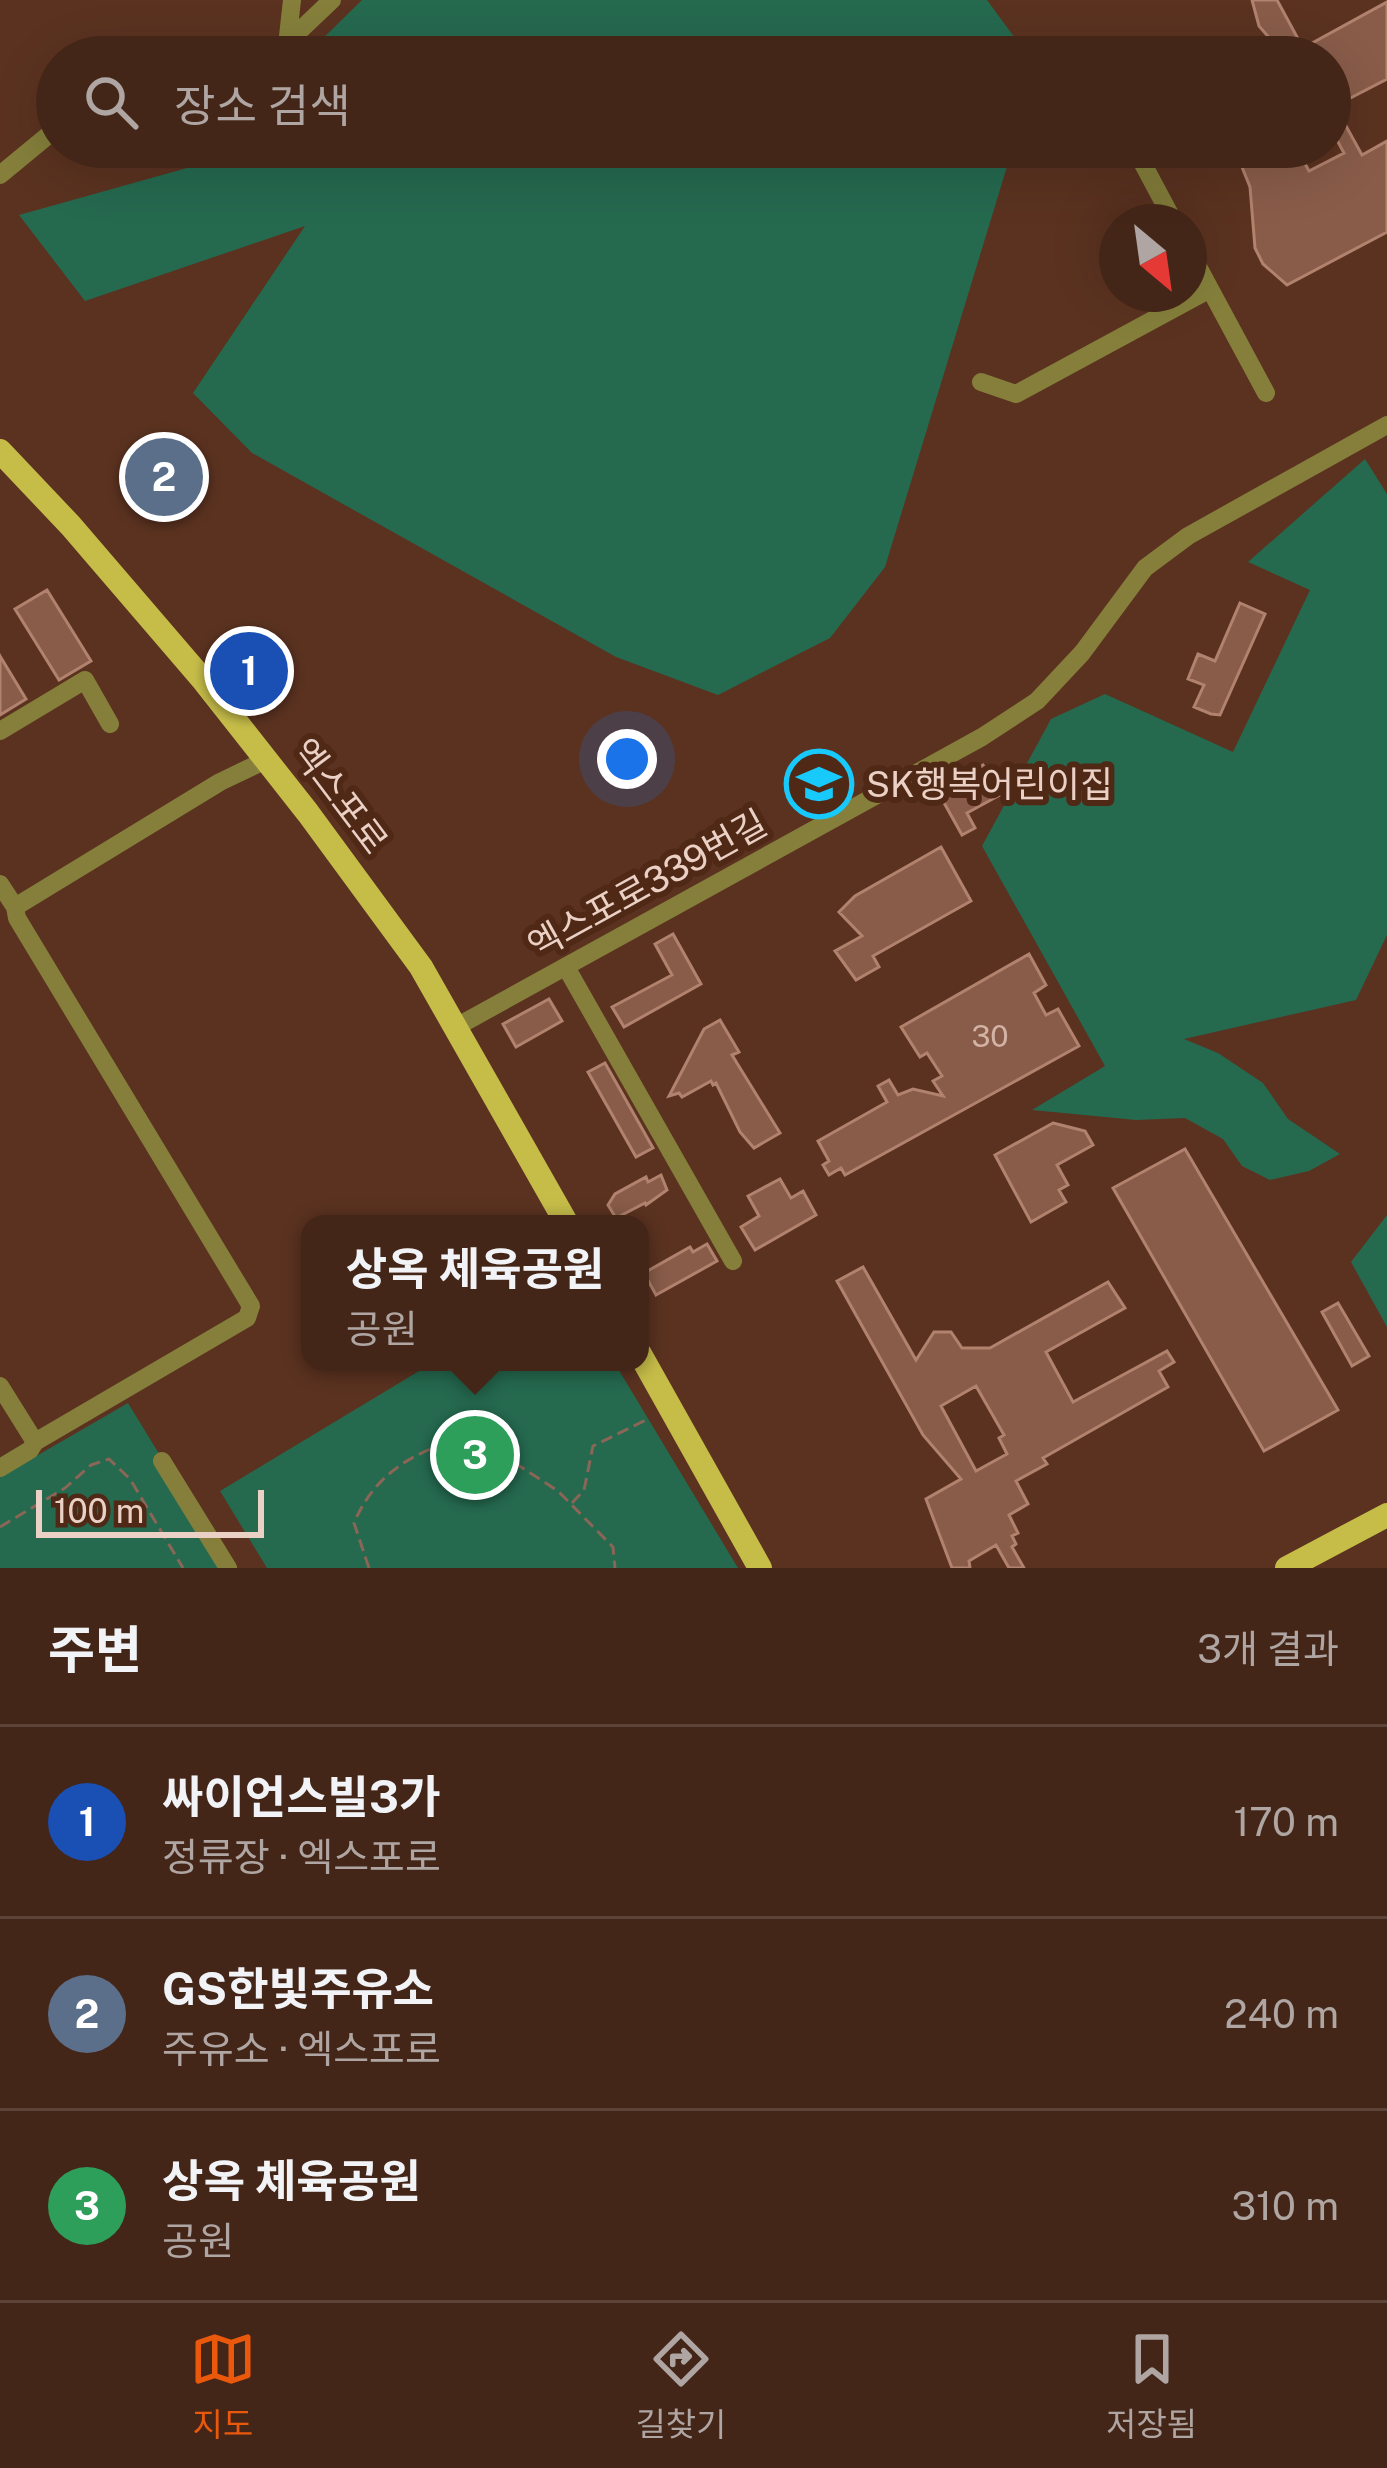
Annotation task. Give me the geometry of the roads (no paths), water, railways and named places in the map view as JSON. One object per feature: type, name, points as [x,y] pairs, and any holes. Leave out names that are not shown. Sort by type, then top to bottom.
[{"type":"main road","name":"엑스포로","points":[[0,451],[86,543],[268,759],[422,968],[562,1215]]},
{"type":"main road","points":[[649,1370],[760,1568]]},
{"type":"main road","points":[[1287,1568],[1387,1515]]},
{"type":"street","points":[[284,36],[292,0]]},
{"type":"street","points":[[295,36],[332,0]]},
{"type":"street","points":[[0,175],[36,145]]},
{"type":"street","points":[[1145,168],[1164,204]]},
{"type":"street","points":[[1207,283],[1266,393]]},
{"type":"street","points":[[981,382],[1016,394],[1210,289]]},
{"type":"street","name":"엑스포로339번길","points":[[457,1027],[982,737],[1037,701],[1082,653],[1145,568],[1188,536],[1387,425]]},
{"type":"street","points":[[0,731],[85,680],[110,724]]},
{"type":"street","points":[[15,907],[220,782],[268,759]]},
{"type":"street","points":[[0,884],[251,1306],[247,1318],[35,1442],[0,1468]]},
{"type":"street","points":[[566,967],[733,1261]]},
{"type":"street","points":[[0,1386],[35,1442]]},
{"type":"street","points":[[161,1461],[228,1568]]},
{"type":"place","name":"GS한빛주유소","points":[[164,477]]},
{"type":"place","name":"싸이언스빌3가","points":[[249,671]]},
{"type":"place","name":"SK행복어린이집","points":[[819,784]]},
{"type":"place","name":"상옥 체육공원","points":[[475,1455]]}]
